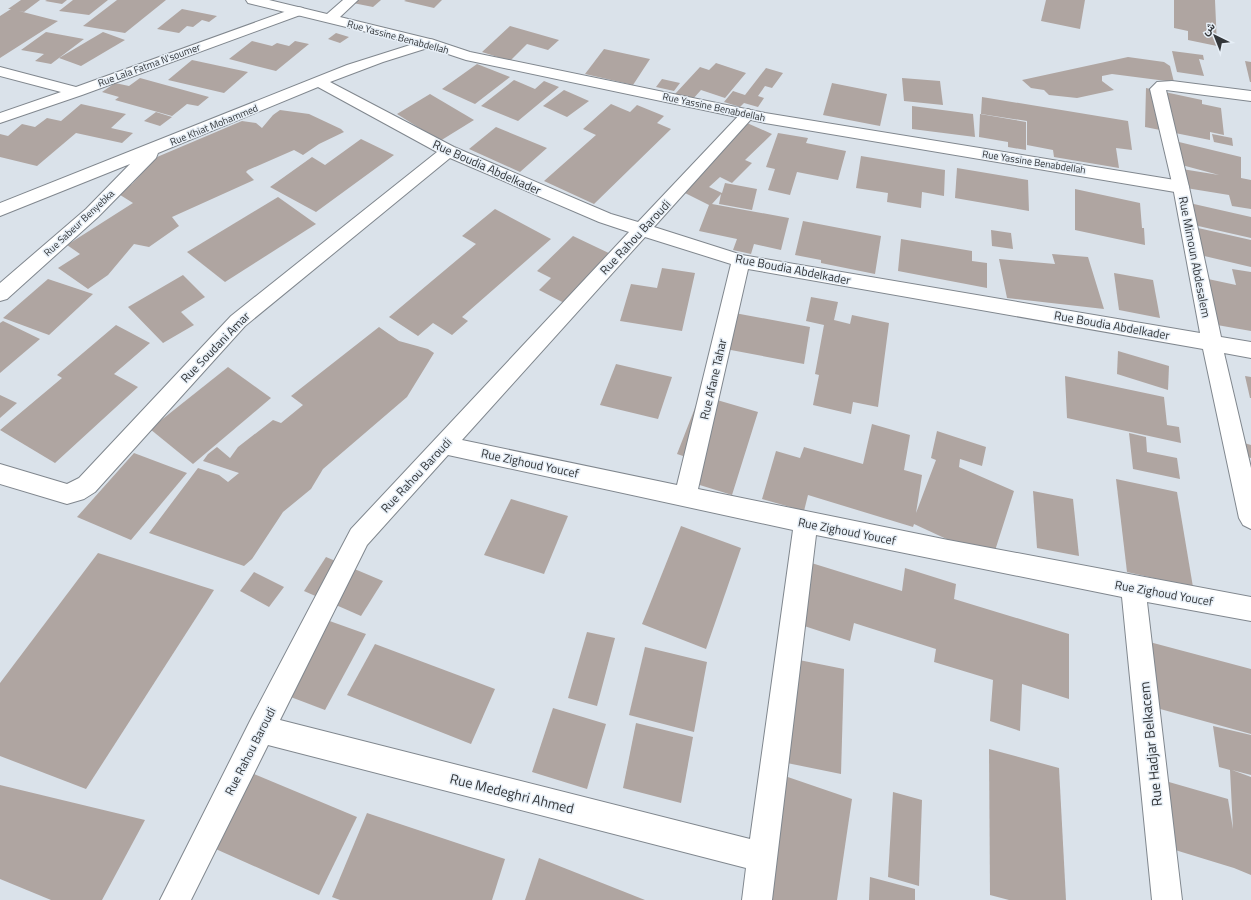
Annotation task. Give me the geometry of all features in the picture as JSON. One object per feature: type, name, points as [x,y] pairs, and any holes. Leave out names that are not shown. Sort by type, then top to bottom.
[{"type":"street","name":"Rue Yassine Benabdellah","points":[[253,0],[311,10],[330,19],[429,43],[466,56],[748,114],[1181,187]]},
{"type":"street","points":[[330,19],[351,0]]},
{"type":"street","name":"Rue Lala Fatma N'soumer","points":[[0,118],[311,10]]},
{"type":"street","name":"Rue Khiat Mohammed","points":[[0,210],[155,149],[318,82],[400,51],[429,43]]},
{"type":"street","points":[[0,71],[77,92]]},
{"type":"street","name":"Rue Boudia Abdelkader","points":[[318,82],[448,151],[605,218],[741,261],[1251,350]]},
{"type":"street","name":"Rue Mimoun Abdesalem","points":[[1251,96],[1172,85],[1162,86],[1158,89],[1181,187],[1212,343],[1251,518]]},
{"type":"street","name":"Rue Rahou Baroudi","points":[[175,900],[359,537],[748,114]]},
{"type":"street","name":"Rue Sabeur Benyebka","points":[[0,294],[92,213],[155,149]]},
{"type":"street","name":"Rue Soudani Amar","points":[[0,474],[67,494],[76,492],[87,485],[238,321],[448,151]]},
{"type":"street","name":"Rue Afane Tahar","points":[[685,497],[741,261]]},
{"type":"street","name":"Rue Zighoud Youcef","points":[[444,445],[806,522],[1133,588],[1251,609]]},
{"type":"street","points":[[757,900],[806,522]]},
{"type":"street","name":"Rue Hadjar Belkacem","points":[[1133,588],[1167,900]]},
{"type":"street","name":"Rue Medeghri Ahmed","points":[[261,729],[762,857]]},
{"type":"building","points":[[21,0],[40,0],[24,12],[19,11],[58,21],[0,58],[0,16]]},
{"type":"building","points":[[67,0],[62,4],[45,1]]},
{"type":"building","points":[[73,0],[108,0],[89,15],[59,11]]},
{"type":"building","points":[[117,0],[166,0],[125,33],[83,26]]},
{"type":"building","points":[[356,0],[381,0],[373,7],[353,3]]},
{"type":"building","points":[[442,0],[434,8],[404,1]]},
{"type":"building","points":[[1046,0],[1085,0],[1080,29],[1041,21]]},
{"type":"building","points":[[1174,0],[1215,0],[1217,46],[1188,40],[1188,31],[1174,28]]},
{"type":"building","points":[[182,9],[217,16],[209,22],[202,20],[193,27],[187,26],[179,33],[157,29]]},
{"type":"building","points":[[510,26],[559,40],[548,50],[527,44],[510,61],[482,52]]},
{"type":"building","points":[[46,32],[84,39],[51,64],[35,61],[44,54],[21,50]]},
{"type":"building","points":[[103,32],[125,40],[81,66],[59,58]]},
{"type":"building","points":[[336,33],[349,37],[340,43],[328,39]]},
{"type":"building","points":[[252,41],[272,46],[277,43],[289,46],[295,41],[309,44],[276,71],[229,59]]},
{"type":"building","points":[[604,49],[650,59],[633,85],[585,74]]},
{"type":"building","points":[[1172,51],[1203,55],[1204,60],[1199,59],[1204,76],[1177,72]]},
{"type":"building","points":[[1128,57],[1164,62],[1170,66],[1174,82],[1112,74],[1102,76],[1102,81],[1114,90],[1077,98],[1049,95],[1044,90],[1031,88],[1022,80]]},
{"type":"building","points":[[192,60],[248,72],[224,93],[168,80]]},
{"type":"building","points":[[1245,61],[1251,62],[1251,82],[1250,82]]},
{"type":"building","points":[[716,63],[746,73],[725,98],[701,90],[692,100],[675,94],[700,67],[709,70]]},
{"type":"building","points":[[477,64],[510,77],[475,104],[442,89]]},
{"type":"building","points":[[766,68],[783,73],[772,88],[765,86],[758,96],[764,98],[758,107],[744,103],[740,107],[724,102],[733,91],[745,95]]},
{"type":"building","points":[[140,78],[209,97],[198,106],[187,104],[172,116],[115,100],[119,97],[102,92],[115,83],[129,86]]},
{"type":"building","points":[[902,78],[940,81],[943,105],[904,101]]},
{"type":"building","points":[[662,79],[680,83],[674,91],[656,87]]},
{"type":"building","points":[[514,80],[535,89],[544,81],[559,87],[518,121],[481,106]]},
{"type":"building","points":[[832,83],[887,94],[880,126],[823,115]]},
{"type":"building","points":[[1146,88],[1202,100],[1202,104],[1221,108],[1224,135],[1210,132],[1210,140],[1145,127]]},
{"type":"building","points":[[564,90],[589,101],[567,117],[543,106]]},
{"type":"building","points":[[430,94],[474,120],[440,141],[397,114]]},
{"type":"building","points":[[982,97],[1128,121],[1132,150],[1116,148],[1119,168],[1054,157],[1053,150],[1027,145],[1027,121],[981,114]]},
{"type":"building","points":[[81,104],[126,114],[111,128],[133,133],[122,143],[76,133],[37,166],[0,157],[0,134],[8,136],[22,124],[35,127],[47,118],[61,121]]},
{"type":"building","points":[[611,104],[630,112],[637,105],[664,116],[657,123],[671,129],[594,204],[544,181],[596,135],[583,129]]},
{"type":"building","points":[[912,106],[973,114],[975,137],[912,129]]},
{"type":"building","points":[[280,110],[309,114],[341,129],[344,132],[319,144],[303,155],[294,150],[248,170],[246,172],[254,180],[172,217],[179,226],[149,247],[134,244],[108,275],[88,289],[58,268],[80,254],[67,245],[133,203],[117,193],[132,184],[157,157],[242,121],[256,123],[262,128],[273,115]]},
{"type":"building","points":[[156,112],[172,117],[160,126],[144,121]]},
{"type":"building","points":[[980,114],[1026,122],[1026,150],[1008,147],[1008,142],[979,137]]},
{"type":"building","points":[[747,123],[772,134],[745,160],[752,163],[732,183],[720,177],[709,187],[722,193],[725,183],[757,189],[752,210],[719,204],[721,194],[712,204],[789,218],[781,250],[754,244],[751,254],[733,250],[737,239],[699,231],[709,205],[683,192],[699,177],[693,174]]},
{"type":"building","points":[[496,127],[547,148],[520,172],[469,149]]},
{"type":"building","points":[[778,133],[808,138],[806,143],[846,151],[838,180],[797,172],[790,195],[768,190],[775,169],[766,167]]},
{"type":"building","points":[[1212,134],[1232,138],[1233,146],[1214,142]]},
{"type":"building","points":[[361,139],[394,155],[316,212],[270,187],[312,157],[325,165]]},
{"type":"building","points":[[1179,142],[1241,157],[1241,178],[1251,180],[1251,209],[1232,206],[1229,195],[1186,188],[1182,169],[1219,175],[1178,164]]},
{"type":"building","points":[[861,156],[945,170],[944,196],[922,192],[921,208],[887,202],[888,193],[856,188]]},
{"type":"building","points":[[957,168],[1028,180],[1029,211],[955,198]]},
{"type":"building","points":[[1075,189],[1140,203],[1145,245],[1075,230]]},
{"type":"building","points":[[278,197],[316,224],[225,282],[187,252]]},
{"type":"building","points":[[1185,202],[1251,217],[1251,238],[1185,223]]},
{"type":"building","points":[[495,209],[551,239],[462,317],[468,321],[452,335],[433,323],[418,336],[389,317],[476,244],[462,236]]},
{"type":"building","points":[[803,221],[881,236],[875,274],[821,263],[821,260],[795,255]]},
{"type":"building","points":[[1198,228],[1251,240],[1251,267],[1200,255]]},
{"type":"building","points":[[991,230],[1011,233],[1013,249],[992,246]]},
{"type":"building","points":[[573,236],[615,256],[568,305],[539,290],[551,278],[537,271]]},
{"type":"building","points":[[901,239],[972,251],[972,261],[987,263],[987,288],[898,271]]},
{"type":"building","points":[[1052,254],[1088,257],[1104,309],[1007,298],[999,259],[1055,264]]},
{"type":"building","points":[[662,268],[695,273],[682,331],[620,321],[631,284],[657,288]]},
{"type":"building","points":[[1232,269],[1251,272],[1251,331],[1217,325],[1208,279],[1236,285]]},
{"type":"building","points":[[1114,273],[1153,280],[1160,318],[1119,310]]},
{"type":"building","points":[[183,275],[205,297],[181,312],[194,325],[163,343],[128,307]]},
{"type":"building","points":[[48,279],[93,294],[49,335],[3,318]]},
{"type":"building","points":[[811,297],[838,302],[834,320],[850,324],[852,315],[889,323],[878,407],[853,402],[851,414],[813,405],[819,375],[815,374],[824,325],[806,321]]},
{"type":"building","points":[[724,311],[810,327],[804,364],[715,347]]},
{"type":"building","points":[[3,321],[40,339],[0,373],[0,323]]},
{"type":"building","points":[[116,325],[150,343],[114,374],[138,387],[55,463],[0,430],[62,378],[57,375]]},
{"type":"building","points":[[379,327],[399,341],[428,349],[434,353],[407,397],[323,469],[311,489],[283,512],[252,559],[244,566],[149,533],[198,468],[219,475],[228,482],[239,473],[203,461],[208,454],[217,447],[230,458],[238,447],[273,420],[281,423],[303,405],[291,396]]},
{"type":"building","points":[[1118,351],[1169,366],[1168,390],[1117,374]]},
{"type":"building","points":[[616,364],[672,377],[658,419],[600,405]]},
{"type":"building","points":[[228,367],[271,398],[193,464],[150,429]]},
{"type":"building","points":[[1065,376],[1164,397],[1167,425],[1179,427],[1181,443],[1067,418]]},
{"type":"building","points":[[1245,376],[1251,377],[1251,398],[1250,398]]},
{"type":"building","points":[[0,395],[17,403],[0,418]]},
{"type":"building","points":[[700,395],[758,412],[732,495],[690,482],[698,461],[677,454]]},
{"type":"building","points":[[872,424],[910,435],[904,470],[922,475],[916,513],[936,460],[931,458],[937,431],[986,447],[982,466],[960,459],[959,467],[1014,491],[992,560],[914,524],[913,527],[808,495],[804,511],[762,499],[776,451],[800,458],[804,447],[863,464]]},
{"type":"building","points":[[1129,433],[1146,437],[1147,452],[1177,458],[1180,479],[1133,469]]},
{"type":"building","points":[[1230,439],[1251,445],[1251,458],[1232,454]]},
{"type":"building","points":[[134,453],[187,473],[131,540],[77,517]]},
{"type":"building","points":[[1116,479],[1177,492],[1193,587],[1127,572]]},
{"type":"building","points":[[1033,491],[1073,499],[1079,556],[1037,548]]},
{"type":"building","points":[[511,499],[568,516],[544,574],[484,555]]},
{"type":"building","points":[[681,526],[741,548],[706,649],[642,624]]},
{"type":"building","points":[[98,553],[214,590],[86,789],[0,756],[0,683]]},
{"type":"building","points":[[326,557],[383,581],[361,616],[304,591]]},
{"type":"building","points":[[805,561],[902,591],[905,568],[956,584],[954,599],[1069,634],[1069,699],[1022,684],[1020,731],[990,721],[993,680],[934,662],[936,649],[854,623],[850,641],[792,622]]},
{"type":"building","points":[[254,572],[284,587],[269,607],[240,591]]},
{"type":"building","points":[[310,614],[366,634],[325,710],[267,688]]},
{"type":"building","points":[[587,632],[615,638],[597,706],[568,698]]},
{"type":"building","points":[[1142,640],[1251,669],[1251,734],[1142,704]]},
{"type":"building","points":[[375,644],[495,689],[471,744],[347,695]]},
{"type":"building","points":[[645,647],[707,662],[694,732],[629,715]]},
{"type":"building","points":[[794,659],[844,669],[841,774],[787,763]]},
{"type":"building","points":[[553,708],[606,724],[587,789],[532,772]]},
{"type":"building","points":[[636,723],[693,737],[681,803],[623,788]]},
{"type":"building","points":[[1213,726],[1251,735],[1251,775],[1232,770],[1251,777],[1251,875],[1234,868],[1162,846],[1155,778],[1228,799],[1233,829],[1230,770],[1219,767]]},
{"type":"building","points":[[989,749],[1059,768],[1066,900],[1009,900],[990,895]]},
{"type":"building","points":[[242,769],[357,817],[319,895],[200,842]]},
{"type":"building","points":[[779,774],[852,799],[837,900],[754,900]]},
{"type":"building","points":[[0,785],[145,820],[102,900],[51,900],[0,879]]},
{"type":"building","points":[[893,792],[922,800],[919,886],[888,877]]},
{"type":"building","points":[[367,813],[505,859],[492,900],[340,900],[332,897]]},
{"type":"building","points":[[539,858],[645,900],[525,900]]},
{"type":"building","points":[[870,877],[915,889],[915,900],[869,900]]}]
